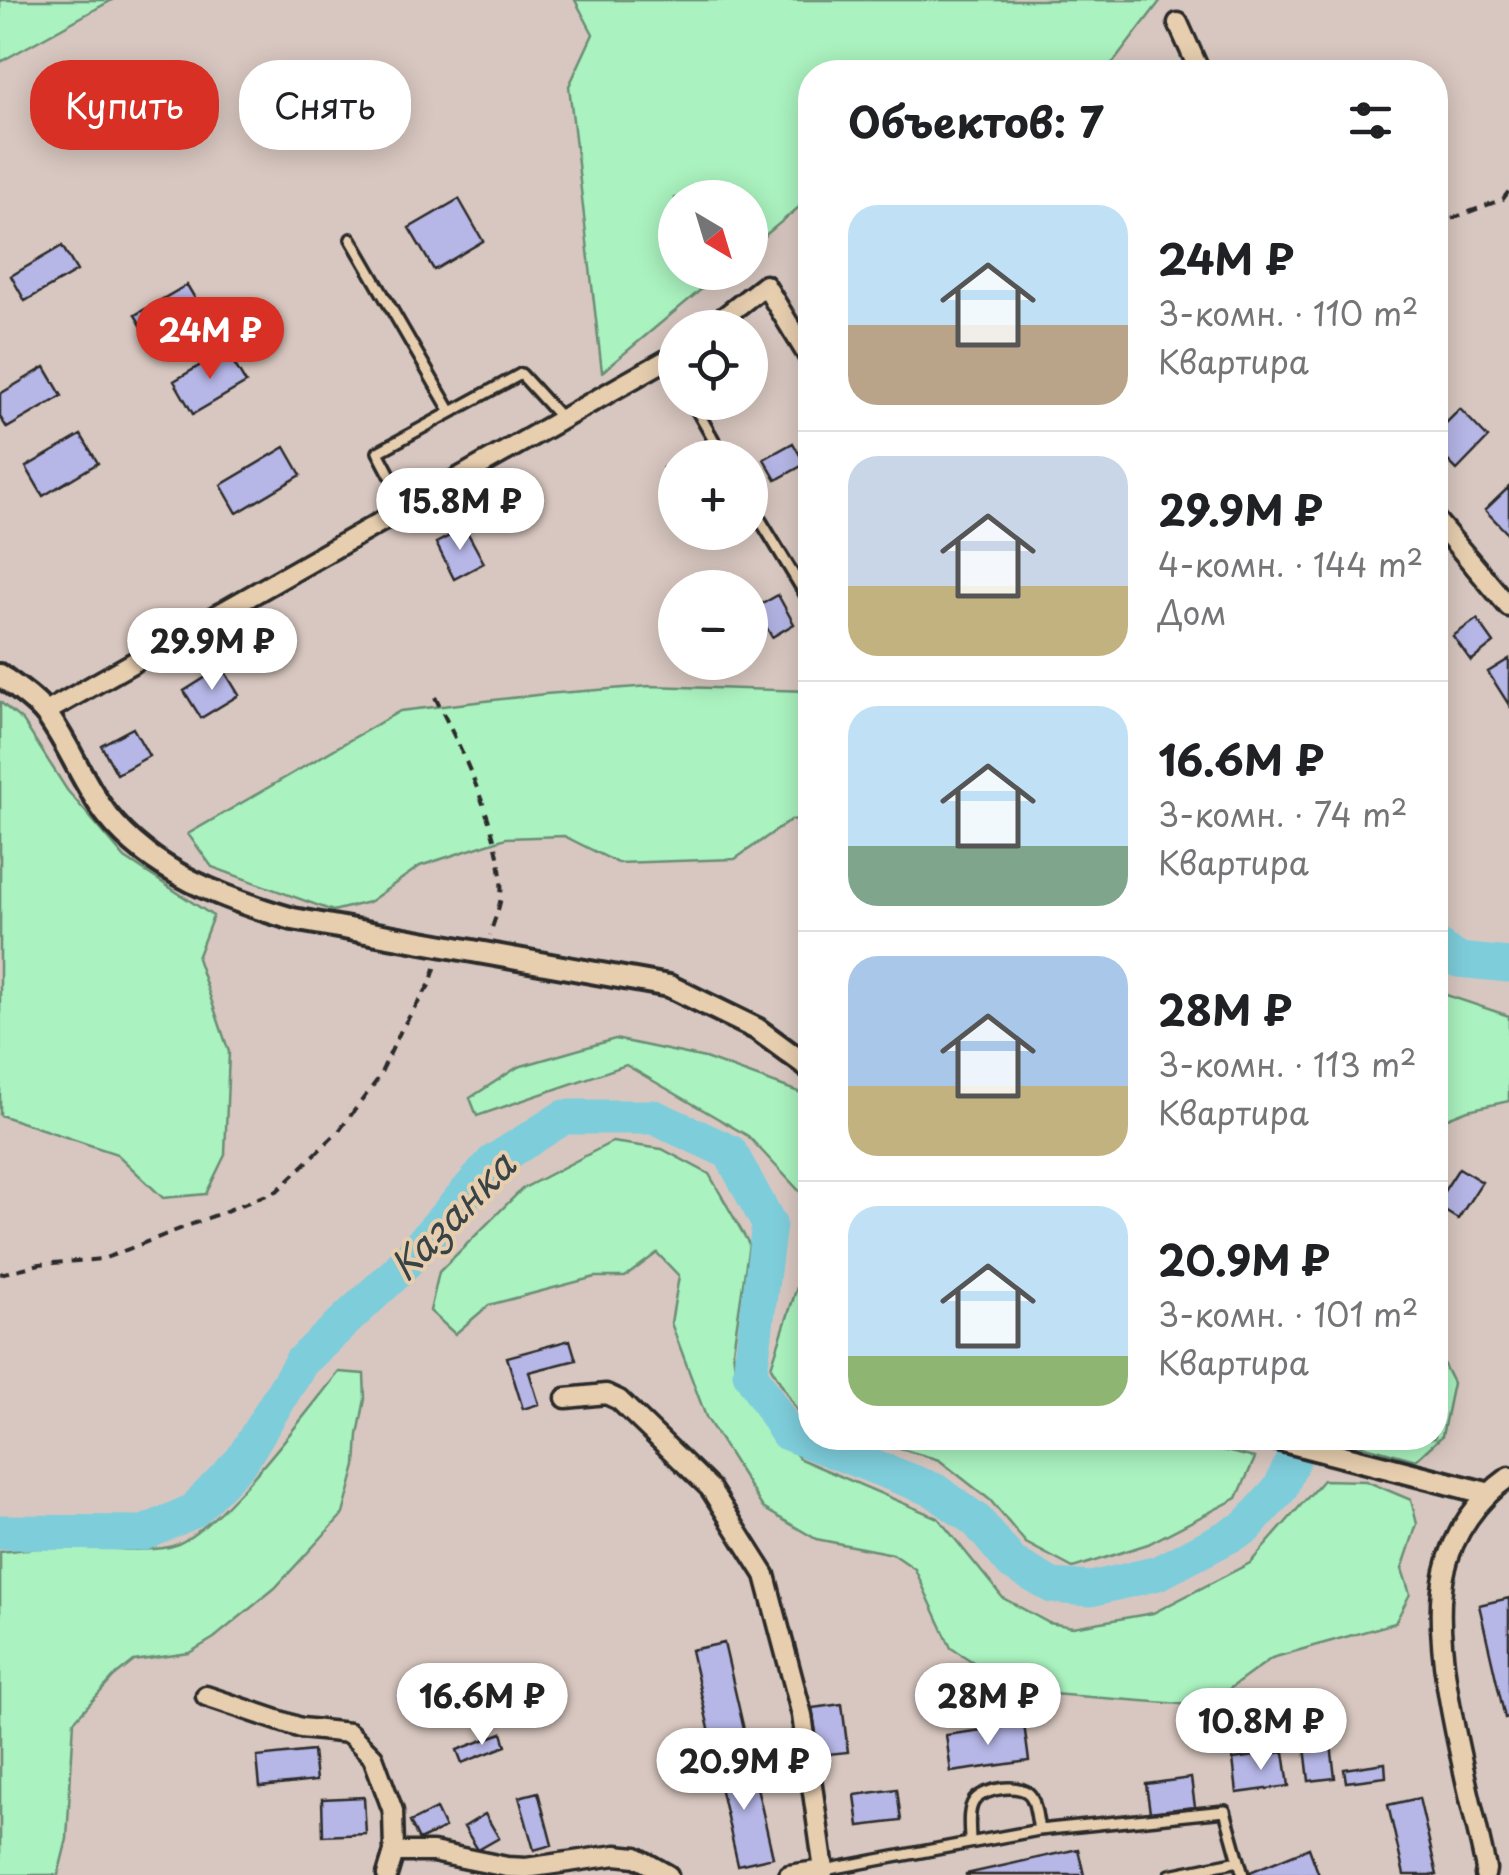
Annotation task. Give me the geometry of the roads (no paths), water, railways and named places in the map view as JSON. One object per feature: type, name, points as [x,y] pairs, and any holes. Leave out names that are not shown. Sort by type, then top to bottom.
[{"type":"street","points":[[1178,24],[1194,60]]},
{"type":"street","points":[[733,310],[765,285],[798,339]]},
{"type":"street","points":[[46,712],[563,420],[658,372]]},
{"type":"street","points":[[1448,534],[1509,607]]},
{"type":"street","points":[[0,675],[46,712],[106,813],[135,845],[189,880],[237,902],[293,918],[441,948],[669,986],[757,1029],[798,1059]]},
{"type":"street","points":[[566,1398],[606,1394],[620,1400],[710,1488],[757,1559],[774,1601],[802,1716],[824,1870],[789,1875]]},
{"type":"street","points":[[1316,1450],[1486,1493]]},
{"type":"street","points":[[1485,1875],[1446,1676],[1441,1629],[1444,1571],[1460,1531],[1486,1493],[1509,1477]]},
{"type":"street","points":[[206,1696],[301,1728],[349,1733],[373,1757],[393,1811],[394,1852],[386,1875]]},
{"type":"street","points":[[394,1852],[432,1852],[526,1868],[616,1855],[636,1858],[668,1875]]},
{"type":"lane","points":[[350,239],[451,412]]},
{"type":"lane","points":[[408,508],[378,452],[521,374],[563,420]]},
{"type":"lane","points":[[768,533],[798,582]]},
{"type":"lane","points":[[970,1841],[970,1810],[975,1798],[986,1792],[1026,1790],[1032,1798],[1039,1830]]},
{"type":"lane","points":[[824,1870],[1039,1830],[1225,1810],[1243,1875]]},
{"type":"lane","points":[[1170,1875],[1239,1861]]},
{"type":"waterway","name":"Казанка","points":[[1448,953],[1458,960],[1509,965]]},
{"type":"waterway","name":"Казанка","points":[[0,1532],[144,1533],[193,1511],[242,1460],[301,1362],[398,1271],[493,1162],[564,1117],[654,1117],[730,1152],[769,1224],[750,1373],[787,1433],[798,1437]]},
{"type":"waterway","name":"Казанка","points":[[831,1450],[934,1490],[977,1521],[1012,1563],[1052,1586],[1091,1589],[1158,1573],[1246,1527],[1280,1489],[1297,1450]]}]
